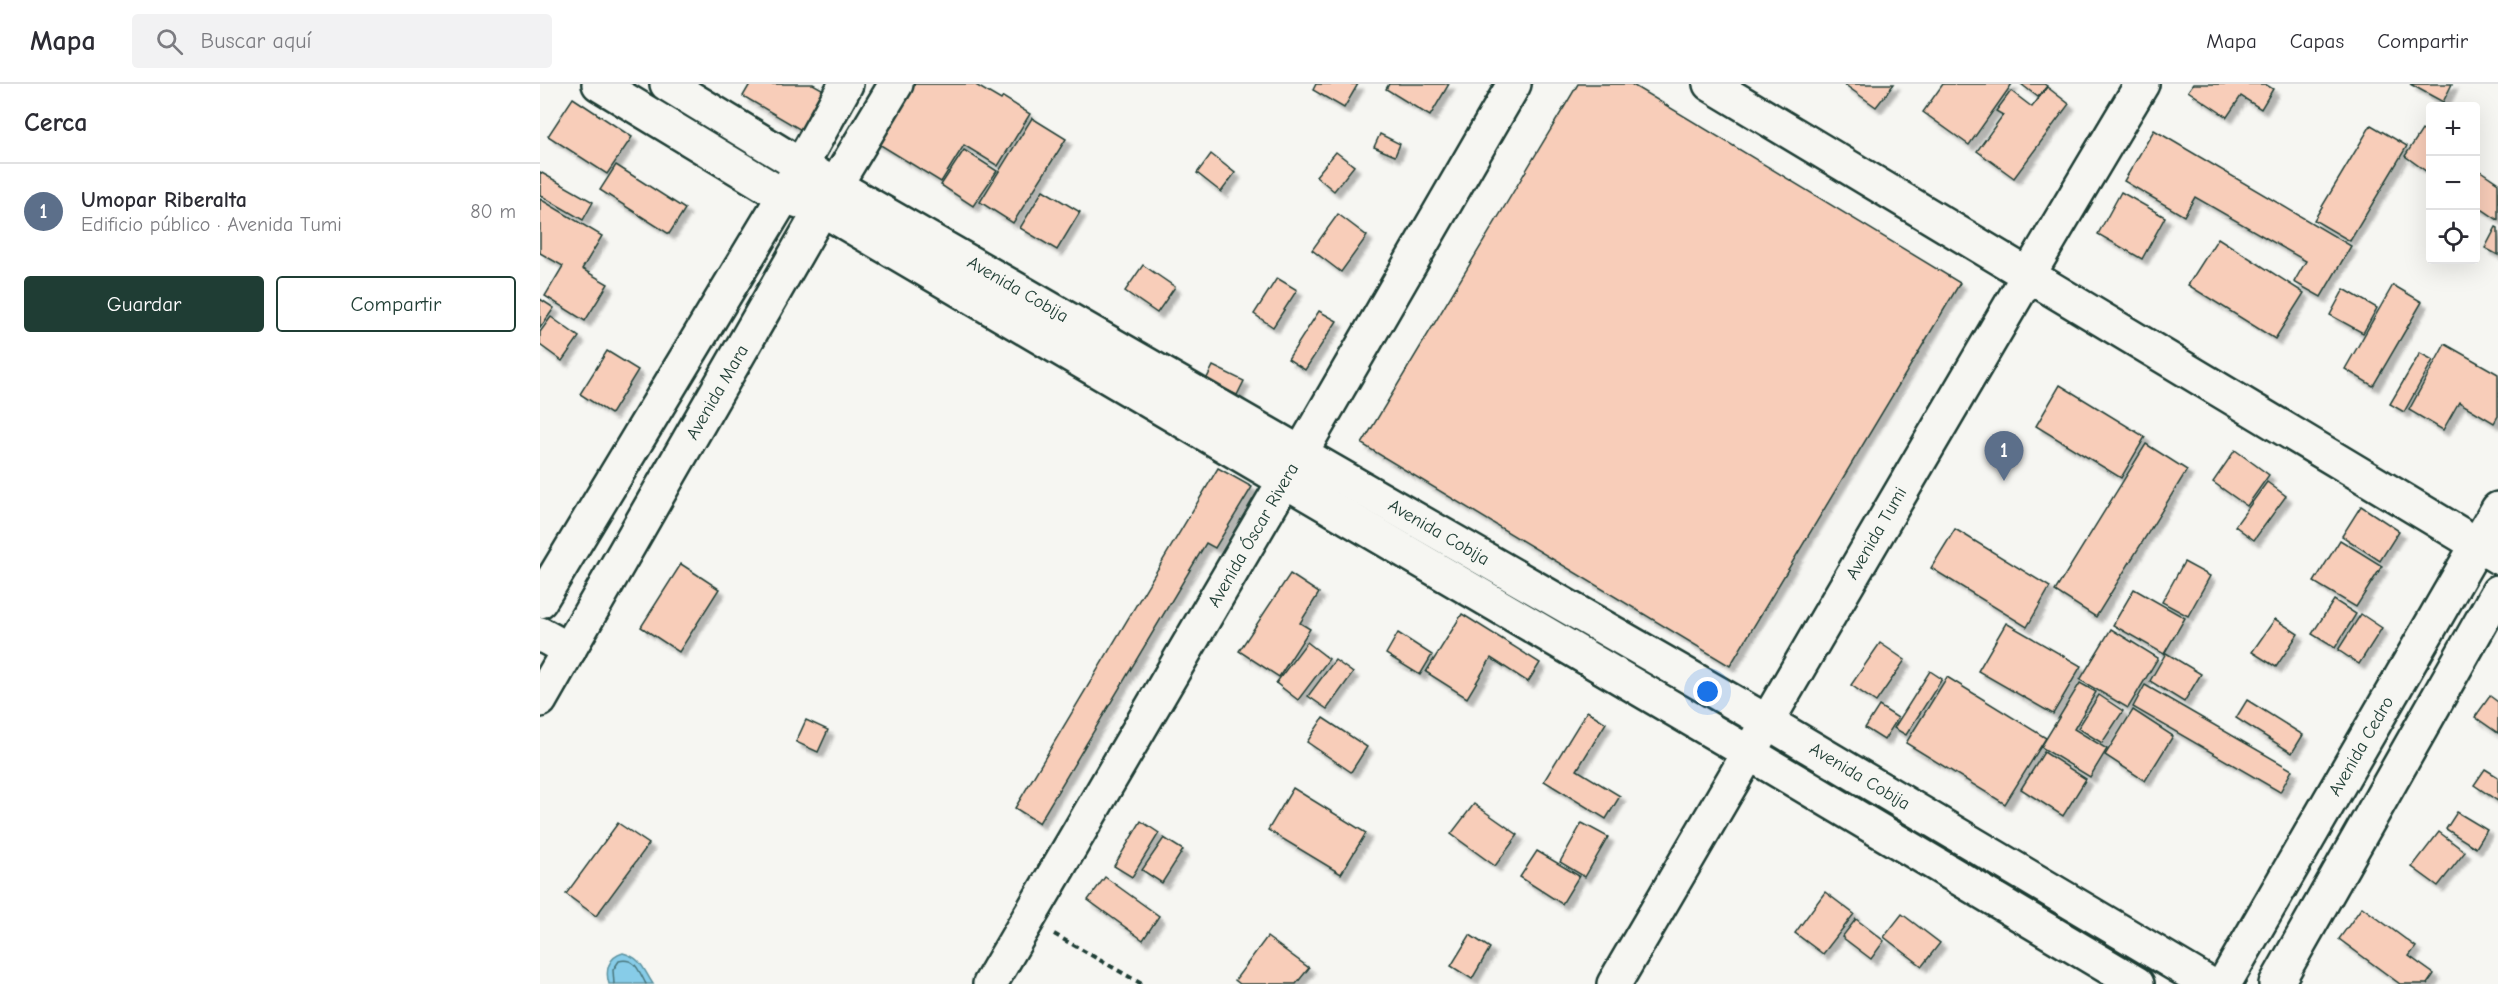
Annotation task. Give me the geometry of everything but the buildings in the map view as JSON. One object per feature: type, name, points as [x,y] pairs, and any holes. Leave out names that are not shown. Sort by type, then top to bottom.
[{"type":"street","name":"Avenida Cobija","points":[[599,84],[784,196],[829,196],[1300,452],[1766,721],[2210,984]]},
{"type":"street","name":"Avenida Cobija","points":[[667,84],[800,165],[829,196],[1284,482],[1749,753],[2137,984]]},
{"type":"street","points":[[540,601],[784,196],[846,84]]},
{"type":"street","name":"Avenida Mara","points":[[542,690],[569,650],[829,196],[896,84]]},
{"type":"street","name":"Avenida Óscar Rivera","points":[[990,984],[1514,84]]},
{"type":"street","points":[[1710,84],[2488,551]]},
{"type":"street","name":"Avenida Tumi","points":[[1614,984],[2028,274],[2142,84]]},
{"type":"street","name":"Avenida Cedro","points":[[2224,984],[2488,551],[2498,509]]},
{"type":"street","points":[[2276,984],[2498,592]]},
{"type":"street","points":[[540,634],[569,650]]},
{"type":"path","points":[[1028,920],[1142,984]]},
{"type":"water","points":[[623,953],[638,961],[653,984],[609,984],[607,974],[609,965],[614,958]]},
{"type":"place","name":"Umopar Riberalta","points":[[2004,481]]}]
